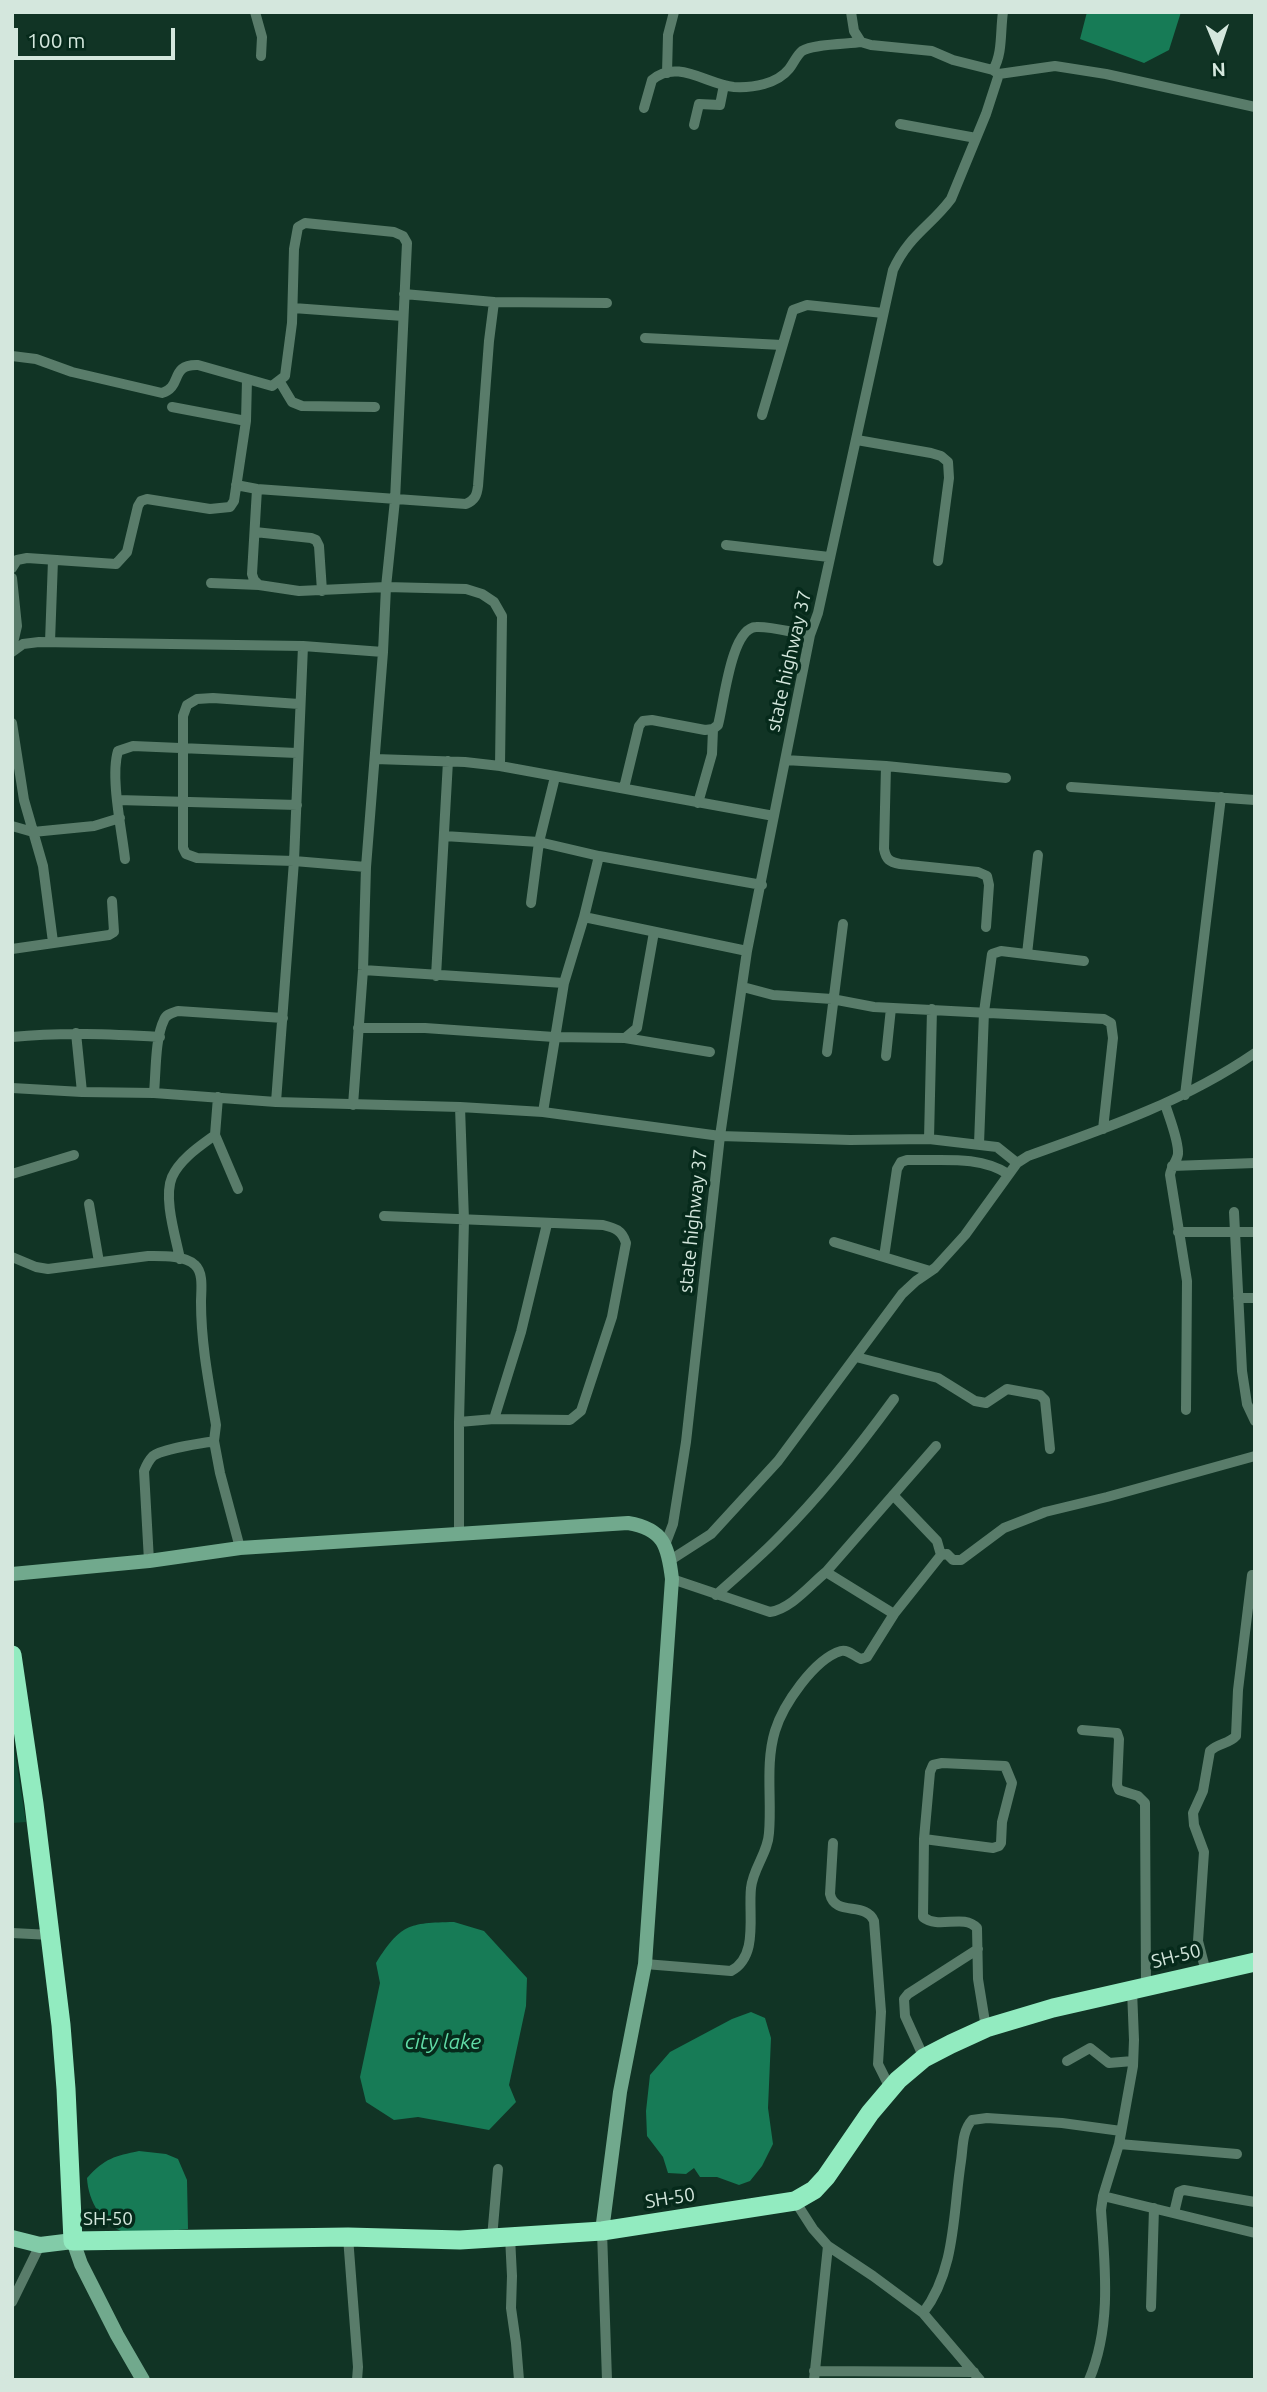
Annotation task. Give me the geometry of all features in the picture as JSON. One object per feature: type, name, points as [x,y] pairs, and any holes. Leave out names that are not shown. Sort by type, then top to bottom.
[{"type":"highway","points":[[12,1655],[51,1935],[66,2089],[73,2241]]},
{"type":"highway","name":"SH-50","points":[[73,2241],[501,2238],[602,2231],[795,2200],[814,2190],[827,2177],[890,2088],[924,2058],[986,2028],[1053,2008],[1255,1962]]},
{"type":"main road","name":"SH-50","points":[[12,2238],[40,2245],[73,2241]]},
{"type":"street","points":[[255,12],[262,37],[261,56]]},
{"type":"street","points":[[667,73],[668,34],[674,12]]},
{"type":"street","points":[[851,12],[854,31],[861,42]]},
{"type":"street","name":"state highway 37","points":[[665,1545],[673,1524],[686,1442],[720,1136],[747,951],[810,635],[818,613],[857,440],[888,286],[900,254],[913,236],[942,211],[951,199],[976,138],[996,72],[1000,57],[1003,12]]},
{"type":"street","points":[[643,108],[650,83],[657,76],[667,73],[693,73],[736,87],[766,83],[787,72],[798,55],[807,49],[861,42],[870,46],[932,51],[996,72],[1055,66],[1105,74],[1255,107]]},
{"type":"street","points":[[694,125],[699,104],[720,105],[724,85]]},
{"type":"street","points":[[900,124],[976,138]]},
{"type":"street","points":[[12,356],[36,359],[72,372],[162,393],[173,385],[179,370],[189,365],[198,365],[272,386],[285,376],[293,308],[295,235],[298,228],[305,223],[394,232],[403,236],[407,243],[395,500],[386,587],[366,867],[363,970],[353,1105]]},
{"type":"street","points":[[404,294],[494,302],[607,303]]},
{"type":"street","points":[[236,485],[395,500],[466,504],[472,502],[477,495],[494,302]]},
{"type":"street","points":[[762,415],[793,310],[807,305],[883,313]]},
{"type":"street","points":[[293,308],[403,316]]},
{"type":"street","points":[[645,338],[782,345]]},
{"type":"street","points":[[12,568],[17,560],[116,564],[127,552],[141,501],[155,499],[210,509],[230,507],[234,501],[246,421],[247,379]]},
{"type":"street","points":[[280,382],[292,402],[297,405],[375,407]]},
{"type":"street","points":[[172,407],[246,421]]},
{"type":"street","points":[[857,440],[931,453],[948,462],[949,478],[937,561]]},
{"type":"street","points":[[257,489],[253,574],[254,580],[260,585]]},
{"type":"street","points":[[255,532],[316,540],[319,545],[322,591]]},
{"type":"street","points":[[726,545],[829,557]]},
{"type":"street","points":[[50,642],[53,560]]},
{"type":"street","points":[[12,578],[17,626],[12,649]]},
{"type":"street","points":[[211,583],[322,591],[386,587],[466,589],[482,594],[494,602],[502,616],[500,766]]},
{"type":"street","points":[[624,788],[639,726],[643,721],[652,720],[705,730],[718,725],[735,649],[740,636],[747,629],[757,626],[810,635]]},
{"type":"street","points":[[12,649],[23,644],[50,642],[303,646],[383,652]]},
{"type":"street","points":[[276,1102],[294,861],[303,646]]},
{"type":"street","points":[[299,704],[197,699],[187,705],[184,716],[183,848],[190,857],[366,867]]},
{"type":"street","points":[[12,723],[24,800],[43,866],[53,942]]},
{"type":"street","points":[[698,803],[712,754],[713,729]]},
{"type":"street","points":[[125,859],[118,800],[118,751],[133,746],[298,753]]},
{"type":"street","points":[[375,759],[500,766],[774,816]]},
{"type":"street","points":[[785,760],[886,766],[1006,778]]},
{"type":"street","points":[[436,976],[447,761]]},
{"type":"street","points":[[886,766],[886,858],[900,864],[978,872],[987,876],[989,885],[985,927]]},
{"type":"street","points":[[531,903],[539,842],[555,777]]},
{"type":"street","points":[[1071,787],[1255,800]]},
{"type":"street","points":[[1185,1095],[1222,797]]},
{"type":"street","points":[[118,800],[297,805]]},
{"type":"street","points":[[12,826],[33,832],[94,826],[120,818]]},
{"type":"street","points":[[444,836],[539,842],[599,856],[762,885]]},
{"type":"street","points":[[1027,954],[1038,855]]},
{"type":"street","points":[[543,1112],[564,983],[599,856]]},
{"type":"street","points":[[12,949],[109,935],[114,932],[113,901]]},
{"type":"street","points":[[584,917],[747,951]]},
{"type":"street","points":[[827,1052],[843,924]]},
{"type":"street","points":[[625,1038],[637,1028],[654,932]]},
{"type":"street","points":[[979,1144],[984,1012],[992,954],[1001,951],[1084,961]]},
{"type":"street","points":[[363,970],[564,983]]},
{"type":"street","points":[[743,987],[774,995],[832,999],[865,1006],[1104,1019],[1111,1023],[1113,1038],[1103,1129]]},
{"type":"street","points":[[886,1056],[891,1008]]},
{"type":"street","points":[[929,1139],[932,1009]]},
{"type":"street","points":[[154,1093],[160,1037],[164,1018],[169,1013],[178,1011],[283,1018]]},
{"type":"street","points":[[358,1028],[425,1028],[554,1037],[625,1038],[710,1052]]},
{"type":"street","points":[[12,1037],[76,1033],[160,1037]]},
{"type":"street","points":[[76,1033],[82,1092]]},
{"type":"street","points":[[670,1562],[697,1545],[724,1521],[778,1461],[902,1294],[930,1271],[965,1235],[1017,1163],[1028,1156],[1185,1095],[1255,1053]]},
{"type":"street","points":[[12,1088],[543,1112],[720,1136],[850,1140],[929,1139],[997,1147],[1017,1163]]},
{"type":"street","points":[[218,1097],[215,1135],[238,1189]]},
{"type":"street","points":[[1165,1104],[1177,1147],[1177,1158],[1170,1175],[1186,1281],[1186,1410]]},
{"type":"street","points":[[459,1533],[464,1220],[460,1107]]},
{"type":"street","points":[[180,1259],[172,1222],[172,1177],[196,1148],[215,1135]]},
{"type":"street","points":[[12,1174],[74,1155]]},
{"type":"street","points":[[884,1257],[897,1169],[901,1162],[971,1161],[986,1163],[1008,1174]]},
{"type":"street","points":[[1172,1166],[1255,1163]]},
{"type":"street","points":[[89,1204],[99,1262]]},
{"type":"street","points":[[1234,1212],[1244,1389],[1255,1421]]},
{"type":"street","points":[[384,1216],[603,1225],[616,1228],[623,1234],[626,1243],[612,1317],[582,1411],[570,1420],[494,1419],[459,1422]]},
{"type":"street","points":[[494,1419],[520,1332],[547,1224]]},
{"type":"street","points":[[1178,1232],[1255,1231]]},
{"type":"street","points":[[834,1242],[930,1271]]},
{"type":"street","points":[[12,1258],[48,1269],[148,1256],[180,1259],[196,1265],[200,1276],[201,1329],[216,1425],[214,1441],[240,1548]]},
{"type":"street","points":[[1238,1298],[1255,1298]]},
{"type":"street","points":[[856,1357],[938,1378],[975,1401],[986,1403],[1007,1389],[1040,1395],[1045,1400],[1050,1449]]},
{"type":"street","points":[[716,1595],[803,1511],[863,1441],[894,1399]]},
{"type":"street","points":[[149,1561],[144,1471],[148,1463],[154,1456],[162,1453],[214,1441]]},
{"type":"street","points":[[672,1579],[759,1609],[778,1611],[826,1572],[936,1446]]},
{"type":"street","points":[[645,1964],[731,1971],[745,1959],[750,1944],[754,1871],[767,1847],[769,1833],[769,1775],[775,1732],[783,1713],[815,1667],[840,1651],[847,1651],[861,1659],[867,1657],[894,1614],[941,1555],[947,1554],[953,1560],[961,1560],[1004,1528],[1045,1512],[1255,1456]]},
{"type":"street","points":[[894,1495],[937,1541],[941,1555]]},
{"type":"street","points":[[12,1574],[149,1561],[240,1548],[628,1523],[641,1525],[656,1533],[665,1545],[672,1579],[645,1964],[620,2092],[602,2231],[607,2380]]},
{"type":"street","points":[[826,1572],[894,1614]]},
{"type":"street","points":[[1206,1972],[1198,1941],[1204,1852],[1193,1814],[1203,1791],[1210,1751],[1236,1736],[1238,1690],[1251,1575]]},
{"type":"street","points":[[1082,1730],[1117,1734],[1117,1785],[1119,1790],[1138,1796],[1144,1803],[1139,1989],[1133,2061],[1119,2144],[1101,2210],[1106,2296],[1102,2332],[1089,2380]]},
{"type":"street","points":[[924,1839],[993,1848],[999,1846],[1012,1783],[1005,1766],[942,1763],[933,1765],[930,1772],[924,1839],[923,1917],[937,1923],[967,1921],[974,1924],[979,1934],[978,1979],[986,2028]]},
{"type":"street","points":[[833,1843],[830,1894],[832,1902],[836,1906],[865,1910],[872,1915],[874,1922],[881,2012],[878,2064],[890,2088]]},
{"type":"street","points":[[12,1933],[51,1935]]},
{"type":"street","points":[[924,2058],[905,2016],[904,1999],[978,1949]]},
{"type":"street","points":[[1067,2061],[1090,2048],[1109,2063],[1133,2061]]},
{"type":"street","points":[[923,2313],[932,2301],[950,2254],[954,2201],[965,2131],[972,2120],[1062,2123],[1121,2131]]},
{"type":"street","points":[[1119,2144],[1237,2154]]},
{"type":"street","points":[[498,2169],[501,2238],[512,2276],[511,2308],[519,2380]]},
{"type":"street","points":[[1174,2213],[1179,2192],[1184,2190],[1255,2202]]},
{"type":"street","points":[[1103,2196],[1255,2233]]},
{"type":"street","points":[[795,2200],[810,2225],[828,2246],[923,2313],[977,2376]]},
{"type":"street","points":[[1151,2307],[1154,2208]]},
{"type":"street","points":[[348,2238],[357,2380]]},
{"type":"street","points":[[73,2241],[80,2264],[143,2380]]},
{"type":"street","points":[[12,2302],[40,2245]]},
{"type":"street","points":[[828,2246],[814,2376],[977,2376]]},
{"type":"shaded area","points":[[12,1735],[26,1822],[12,1823]]},
{"type":"water","points":[[1087,12],[1181,12],[1169,50],[1144,63],[1080,39]]},
{"type":"water","name":"city lake","points":[[454,1922],[484,1931],[527,1978],[526,2006],[509,2085],[516,2102],[489,2130],[418,2117],[394,2120],[366,2102],[360,2077],[380,1983],[376,1963],[392,1940],[407,1928],[426,1923]]},
{"type":"water","points":[[751,2012],[765,2018],[771,2038],[768,2108],[773,2144],[762,2166],[750,2181],[739,2185],[717,2177],[700,2177],[694,2168],[686,2174],[668,2173],[663,2157],[647,2136],[646,2111],[650,2075],[670,2052],[732,2019]]},
{"type":"water","points":[[139,2151],[166,2154],[178,2159],[187,2180],[188,2229],[132,2234],[118,2230],[98,2212],[90,2195],[87,2178],[111,2159]]}]
